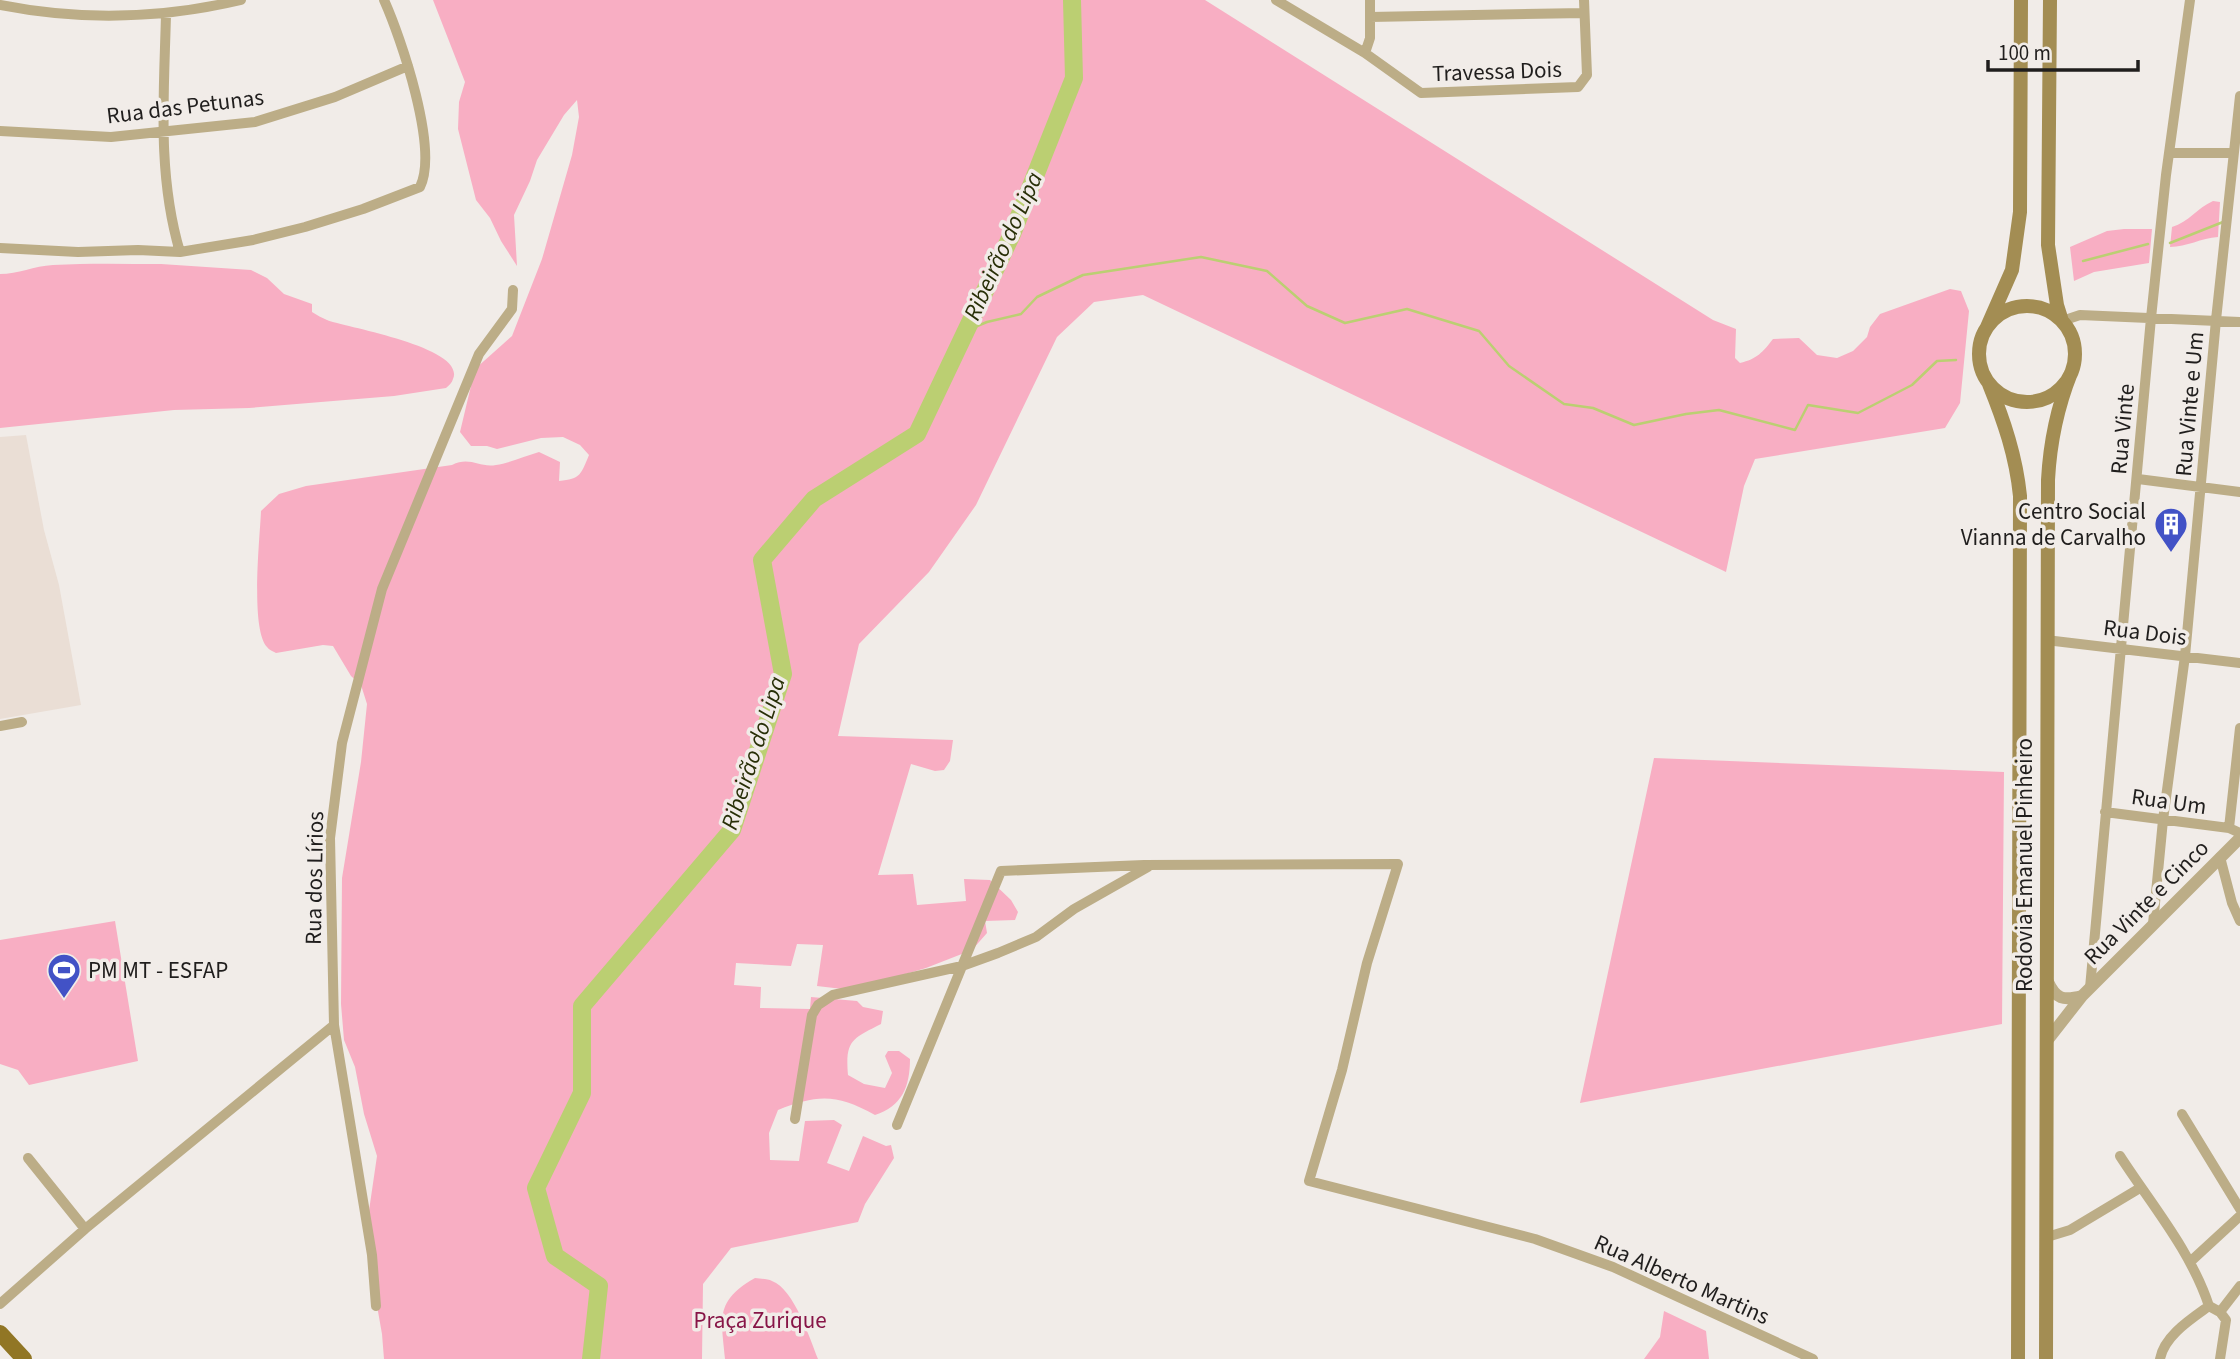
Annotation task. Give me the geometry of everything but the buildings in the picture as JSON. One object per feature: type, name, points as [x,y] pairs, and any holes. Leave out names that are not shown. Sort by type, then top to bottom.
[{"type":"main road","points":[[2021,0],[2020,212],[2012,270],[1981,341],[1979,356],[1982,371],[1989,384],[2002,395],[2018,401],[2035,401],[2057,392],[2071,373],[2075,355],[2072,337],[2062,321],[2057,305],[2048,245],[2050,0]]},
{"type":"main road","points":[[1987,327],[2004,312],[2025,306],[2046,310],[2062,321]]},
{"type":"main road","name":"Rodovia Emanuel Pinheiro","points":[[2046,1359],[2046,640],[2050,452],[2056,419],[2071,373]]},
{"type":"main road","name":"Rodovia Emanuel Pinheiro","points":[[1989,384],[2010,439],[2017,466],[2020,496],[2018,1359]]},
{"type":"main road","points":[[0,1333],[24,1359]]},
{"type":"street","points":[[54,13],[55,0]]},
{"type":"street","points":[[0,5],[94,17],[166,15],[241,0]]},
{"type":"street","points":[[0,247],[78,252],[180,252],[253,240],[305,227],[420,187],[426,175],[424,132],[404,48],[384,0]]},
{"type":"street","name":"Travessa Dois","points":[[1276,0],[1365,53],[1421,93],[1578,87],[1587,75],[1584,13]]},
{"type":"street","points":[[1301,0],[1301,14]]},
{"type":"street","points":[[1365,53],[1370,38],[1370,0]]},
{"type":"street","points":[[1370,18],[1584,13],[1584,0]]},
{"type":"street","name":"Rua Vinte","points":[[2086,992],[2138,479],[2151,318],[2166,175],[2190,0]]},
{"type":"street","points":[[166,15],[162,130],[169,203],[180,252]]},
{"type":"street","name":"Rua das Petunas","points":[[0,131],[111,136],[255,122],[335,97],[408,66]]},
{"type":"street","name":"Rua Vinte e Um","points":[[2153,924],[2185,656],[2240,96]]},
{"type":"street","points":[[2170,153],[2233,153]]},
{"type":"street","name":"Rua dos Lírios","points":[[376,1306],[372,1255],[334,1025],[330,838],[345,732],[382,589],[479,354],[512,309],[513,290]]},
{"type":"street","points":[[2062,321],[2080,315],[2240,322]]},
{"type":"street","points":[[2138,479],[2240,492]]},
{"type":"street","name":"Rua Dois","points":[[2046,640],[2240,663]]},
{"type":"street","points":[[0,726],[23,722]]},
{"type":"street","points":[[2228,828],[2240,728]]},
{"type":"street","name":"Rua Um","points":[[2105,812],[2228,828],[2240,835]]},
{"type":"street","name":"Rua Vinte e Cinco","points":[[2046,1042],[2086,992],[2240,835]]},
{"type":"street","points":[[2220,857],[2232,903],[2240,921]]},
{"type":"street","name":"Rua Alberto Martins","points":[[1156,865],[1398,864],[1367,963],[1342,1070],[1310,1181],[1535,1239],[1613,1267],[1812,1359]]},
{"type":"street","points":[[897,1125],[1001,871],[1156,865]]},
{"type":"street","points":[[795,1119],[812,1015],[818,1005],[833,996],[962,965],[1035,937],[1086,902],[1138,872],[1156,865]]},
{"type":"street","points":[[2048,982],[2053,993],[2062,998],[2086,992]]},
{"type":"street","points":[[0,1304],[86,1229],[334,1025]]},
{"type":"street","points":[[2182,1114],[2240,1209]]},
{"type":"street","points":[[2120,1156],[2190,1262],[2203,1286],[2209,1306],[2220,1312],[2226,1320],[2220,1359]]},
{"type":"street","points":[[28,1158],[86,1229]]},
{"type":"street","points":[[2047,1237],[2070,1230],[2140,1188]]},
{"type":"street","points":[[2190,1262],[2240,1216]]},
{"type":"street","points":[[2220,1312],[2240,1286]]},
{"type":"street","points":[[2160,1359],[2162,1350],[2184,1324],[2209,1306]]},
{"type":"shaded area","points":[[26,435],[44,530],[59,585],[81,705],[0,719],[0,437]]},
{"type":"green space","points":[[433,0],[1205,0],[1713,320],[1736,329],[1735,358],[1740,363],[1759,354],[1773,339],[1799,338],[1817,355],[1837,358],[1853,351],[1867,337],[1870,327],[1880,314],[1950,289],[1961,291],[1969,311],[1960,403],[1945,428],[1755,459],[1744,486],[1726,572],[1143,295],[1094,302],[1057,337],[976,505],[929,572],[859,644],[838,736],[953,740],[950,761],[944,770],[935,771],[911,764],[878,875],[913,874],[917,905],[966,901],[964,879],[990,880],[1011,900],[1018,912],[1015,920],[985,921],[987,933],[972,950],[926,968],[851,990],[817,986],[823,945],[797,944],[791,966],[736,963],[734,985],[761,987],[760,1008],[810,1009],[811,997],[857,1001],[863,1007],[883,1011],[881,1024],[857,1037],[849,1047],[848,1075],[864,1084],[885,1088],[892,1073],[885,1056],[888,1051],[899,1051],[910,1059],[903,1094],[884,1111],[875,1115],[838,1100],[805,1101],[778,1110],[769,1133],[770,1160],[799,1161],[805,1121],[834,1120],[842,1125],[827,1163],[849,1171],[863,1136],[886,1146],[891,1145],[894,1158],[865,1204],[858,1222],[731,1248],[703,1284],[702,1359],[384,1359],[365,1238],[377,1156],[364,1114],[355,1067],[344,1040],[341,1004],[342,878],[361,762],[367,704],[361,685],[351,676],[333,646],[323,645],[276,653],[267,647],[262,637],[257,603],[261,511],[279,494],[306,486],[464,462],[496,465],[539,452],[560,462],[559,481],[572,479],[584,467],[589,455],[580,445],[563,437],[541,438],[497,449],[471,446],[460,432],[475,369],[512,336],[542,259],[572,155],[579,117],[577,100],[564,115],[537,160],[514,215],[517,266],[490,218],[476,200],[458,129],[459,102],[465,82]]},
{"type":"green space","points":[[2213,201],[2220,202],[2218,237],[2170,247],[2172,227]]},
{"type":"green space","points":[[2152,229],[2149,263],[2094,272],[2074,281],[2070,247],[2107,231]]},
{"type":"green space","points":[[161,264],[251,270],[267,278],[284,294],[312,304],[312,312],[325,319],[402,340],[442,357],[452,368],[453,380],[446,388],[394,396],[249,408],[174,410],[0,428],[0,274],[53,265]]},
{"type":"green space","points":[[1654,758],[2004,772],[2002,1024],[1580,1103]]},
{"type":"green space","name":"PM MT - ESFAP","points":[[115,921],[138,1061],[29,1085],[18,1070],[0,1064],[0,940]]},
{"type":"green space","name":"Praça Zurique","points":[[755,1278],[772,1281],[787,1294],[800,1316],[818,1359],[725,1359],[722,1332],[724,1311],[733,1294]]},
{"type":"green space","points":[[1664,1311],[1706,1331],[1709,1359],[1644,1359],[1660,1337]]},
{"type":"waterway","name":"Ribeirão do Lipa","points":[[591,1359],[599,1286],[555,1256],[536,1188],[582,1093],[582,1006],[732,830],[783,674],[762,560],[814,499],[917,434],[1012,234],[1074,78],[1072,0]]},
{"type":"waterway","points":[[2170,243],[2223,222]]},
{"type":"waterway","points":[[2083,261],[2148,244]]},
{"type":"waterway","points":[[965,331],[987,322],[1021,314],[1037,297],[1083,275],[1201,257],[1267,271],[1307,306],[1345,323],[1407,309],[1479,331],[1509,366],[1564,404],[1593,408],[1634,425],[1719,410],[1795,430],[1808,405],[1858,413],[1912,385],[1937,361],[1956,360]]},
{"type":"place","name":"Centro Social Vianna de Carvalho","points":[[2171,554]]},
{"type":"place","name":"PM MT - ESFAP","points":[[64,1000]]}]
